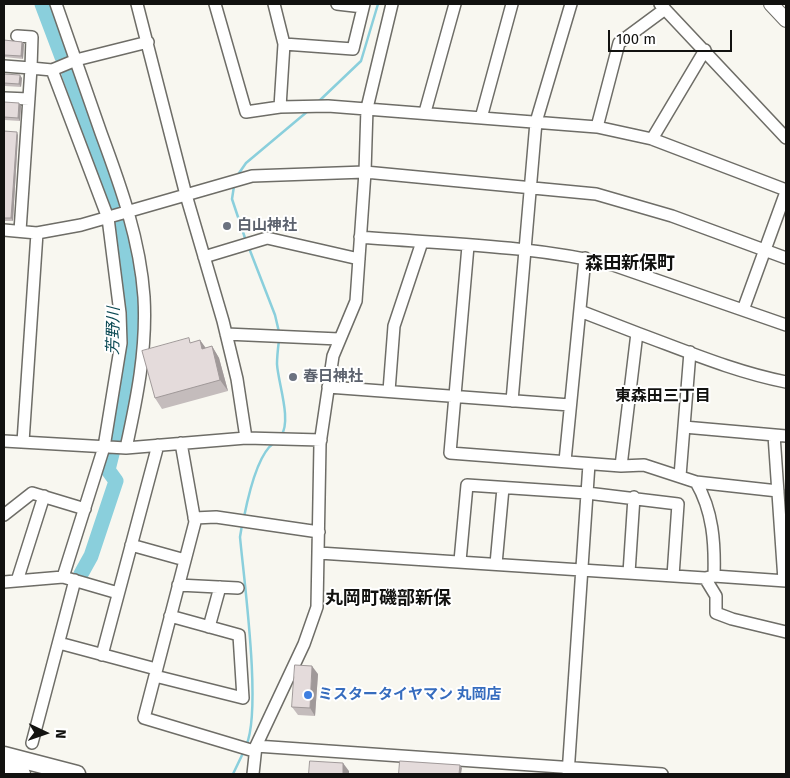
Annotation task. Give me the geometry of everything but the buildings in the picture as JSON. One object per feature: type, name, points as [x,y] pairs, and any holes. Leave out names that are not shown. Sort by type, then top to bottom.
[{"type":"highway","points":[[4,755],[77,774]]},
{"type":"highway","points":[[4,770],[22,774]]},
{"type":"main road","points":[[771,4],[786,20]]},
{"type":"street","points":[[56,4],[129,210],[144,298],[144,327],[138,391],[126,448]]},
{"type":"street","points":[[137,4],[186,195],[226,334],[246,438]]},
{"type":"street","points":[[215,4],[246,112],[280,107],[328,106],[425,112],[597,127],[652,139],[786,191],[742,310]]},
{"type":"street","points":[[274,4],[284,44],[280,107]]},
{"type":"street","points":[[284,44],[353,49],[364,5],[336,4]]},
{"type":"street","points":[[253,774],[255,748],[313,623],[319,592],[321,440],[333,356],[338,339],[354,309],[365,172],[366,108],[392,4]]},
{"type":"street","points":[[425,112],[455,4]]},
{"type":"street","points":[[481,118],[512,4]]},
{"type":"street","points":[[512,401],[536,122],[571,4]]},
{"type":"street","points":[[597,127],[619,43],[662,6],[786,138]]},
{"type":"street","points":[[17,36],[32,37],[20,232]]},
{"type":"street","points":[[4,66],[52,70],[76,60],[148,42]]},
{"type":"street","points":[[652,139],[705,50]]},
{"type":"street","points":[[52,70],[108,218],[118,284],[121,343],[104,447],[63,578]]},
{"type":"street","points":[[4,98],[29,99]]},
{"type":"street","points":[[4,230],[37,233],[108,218],[129,210],[252,176],[289,173],[365,172],[596,194],[639,205],[786,258]]},
{"type":"street","points":[[22,442],[37,233]]},
{"type":"street","points":[[360,237],[585,258],[786,325]]},
{"type":"street","points":[[204,257],[267,238],[359,259]]},
{"type":"street","points":[[389,391],[394,326],[422,242]]},
{"type":"street","points":[[468,246],[450,453],[621,466],[644,465],[696,482],[778,491]]},
{"type":"street","points":[[565,461],[585,258]]},
{"type":"street","points":[[580,311],[761,377],[786,382]]},
{"type":"street","points":[[621,466],[637,333]]},
{"type":"street","points":[[226,334],[338,339]]},
{"type":"street","points":[[680,476],[690,352]]},
{"type":"street","points":[[328,386],[570,405]]},
{"type":"street","points":[[684,427],[786,436]]},
{"type":"street","points":[[319,553],[673,576],[785,580],[774,435]]},
{"type":"street","points":[[4,441],[126,448],[246,438],[321,440]]},
{"type":"street","points":[[181,443],[194,518],[144,718],[255,748],[568,771],[662,774]]},
{"type":"street","points":[[102,655],[158,445]]},
{"type":"street","points":[[568,771],[589,464]]},
{"type":"street","points":[[696,482],[705,497],[712,527],[709,577],[716,596],[716,613],[732,619],[786,632]]},
{"type":"street","points":[[460,561],[467,485],[587,493],[634,497],[678,504],[673,576]]},
{"type":"street","points":[[496,564],[503,488]]},
{"type":"street","points":[[4,516],[32,493],[85,509]]},
{"type":"street","points":[[17,581],[44,496]]},
{"type":"street","points":[[629,573],[634,497]]},
{"type":"street","points":[[194,518],[216,516],[319,532]]},
{"type":"street","points":[[131,545],[185,560]]},
{"type":"street","points":[[4,582],[63,578],[118,593]]},
{"type":"street","points":[[32,743],[75,580]]},
{"type":"street","points":[[178,585],[238,588]]},
{"type":"street","points":[[209,627],[220,587]]},
{"type":"street","points":[[59,643],[243,698],[238,635],[170,616]]},
{"type":"waterway","name":"芳野川","points":[[42,4],[62,57]]},
{"type":"waterway","points":[[318,102],[361,61],[378,4]]},
{"type":"waterway","name":"芳野川","points":[[69,74],[116,205]]},
{"type":"waterway","points":[[237,176],[246,163],[308,111]]},
{"type":"waterway","points":[[234,186],[232,199],[246,241]]},
{"type":"waterway","name":"芳野川","points":[[116,440],[128,384],[132,331],[130,279],[122,222]]},
{"type":"waterway","points":[[249,248],[275,315],[279,332]]},
{"type":"waterway","points":[[279,340],[277,364],[285,411],[284,429],[281,436]]},
{"type":"waterway","points":[[244,517],[258,466],[263,456],[274,443]]},
{"type":"waterway","name":"芳野川","points":[[81,574],[91,556],[116,481],[108,470],[112,454]]},
{"type":"waterway","points":[[242,525],[240,537],[252,676],[251,729],[246,746]]},
{"type":"waterway","points":[[233,774],[244,751]]},
{"type":"place","name":"白山神社","points":[[227,226]]},
{"type":"place","name":"春日神社","points":[[293,377]]},
{"type":"place","name":"ミスタータイヤマン 丸岡店","points":[[308,695]]},
{"type":"district","name":"森田新保町","points":[[630,264]]},
{"type":"district","name":"東森田三丁目","points":[[663,397]]},
{"type":"district","name":"丸岡町磯部新保","points":[[388,599]]}]
